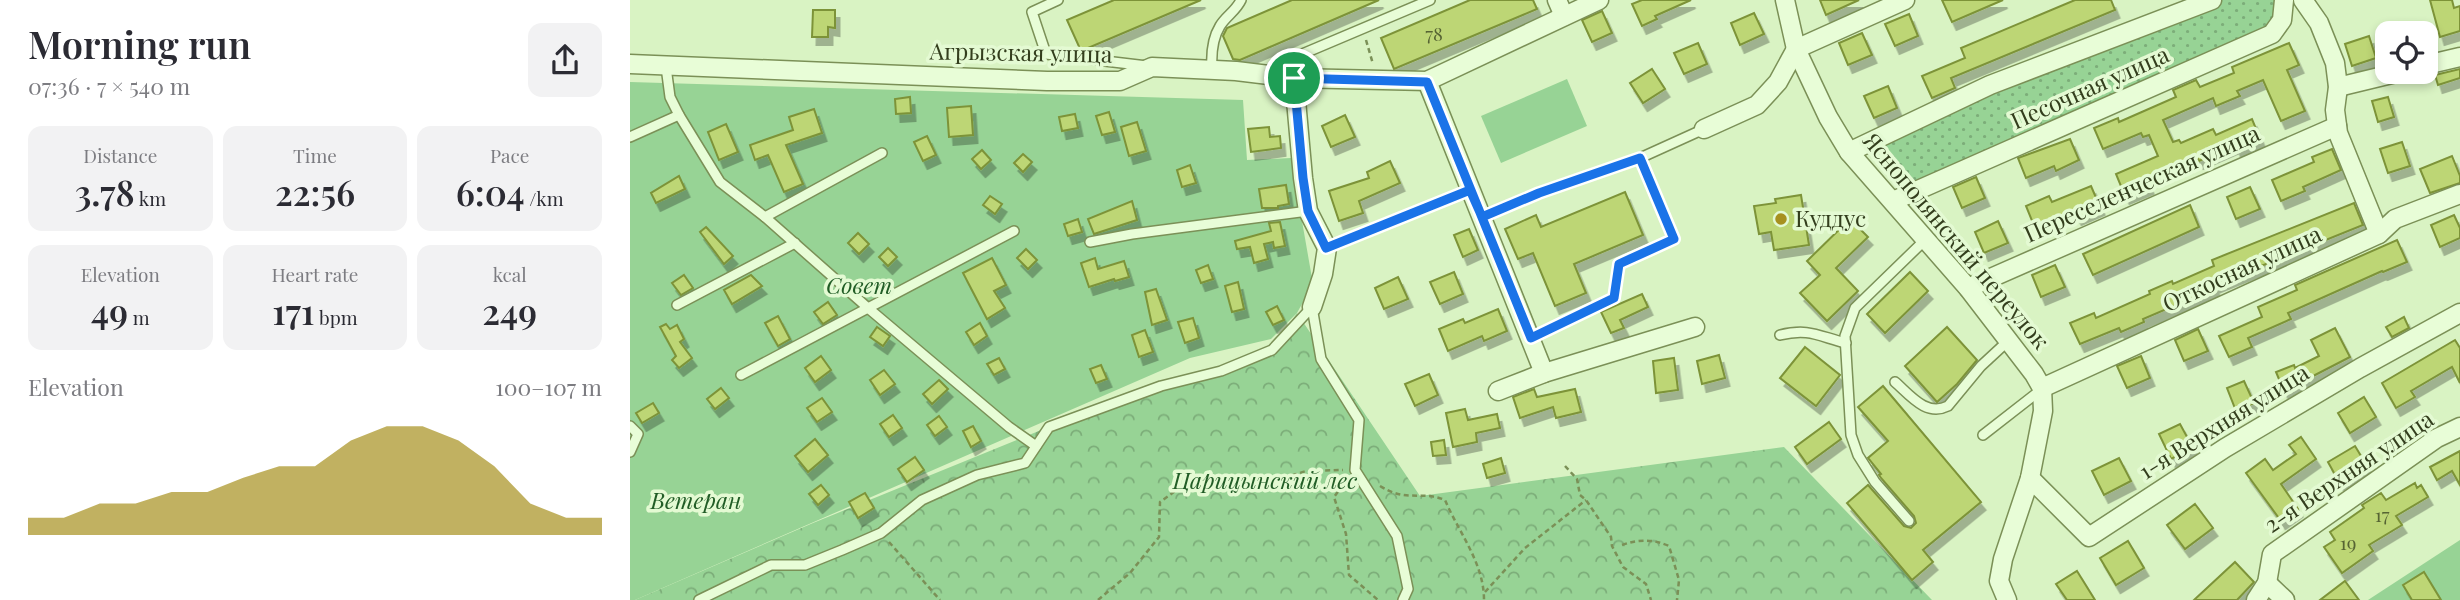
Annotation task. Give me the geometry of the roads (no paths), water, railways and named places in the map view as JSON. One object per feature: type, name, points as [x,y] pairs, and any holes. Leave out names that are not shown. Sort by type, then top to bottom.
[{"type":"street","name":"Агрызская улица","points":[[630,64],[1047,81],[1121,81],[1152,67],[1212,69],[1301,78],[1427,82],[1561,8],[1599,0]]},
{"type":"street","name":"Яснополянский переулок","points":[[1785,0],[1796,49],[1828,117],[1849,152],[1968,288],[2042,388]]},
{"type":"street","points":[[1704,129],[1757,105],[1778,82],[1796,49],[1905,0]]},
{"type":"street","name":"Песочная улица","points":[[1849,152],[1990,85],[2212,0]]},
{"type":"street","name":"Песочная улица","points":[[1893,201],[2272,34],[2282,20],[2284,0]]},
{"type":"street","points":[[2303,0],[2319,23],[2335,63],[2339,87],[2335,110],[2338,133],[2379,234]]},
{"type":"street","points":[[2438,62],[2460,57]]},
{"type":"street","points":[[1301,78],[1303,178],[1308,211],[1326,248],[1323,274],[1311,307]]},
{"type":"street","points":[[2339,87],[2375,78]]},
{"type":"street","points":[[1427,82],[1544,373]]},
{"type":"street","name":"Переселенческая улица","points":[[1968,288],[2337,126]]},
{"type":"street","name":"Откосная улица","points":[[2042,388],[2379,234],[2395,219],[2460,194]]},
{"type":"street","name":"1-я Верхняя улица","points":[[2030,478],[2089,537],[2225,448],[2360,368],[2460,313]]},
{"type":"street","points":[[1498,391],[1544,373],[1695,327]]},
{"type":"street","points":[[2007,600],[1999,581],[2003,559],[2030,478],[2043,411],[2042,388]]},
{"type":"street","name":"2-я Верхняя улица","points":[[2256,600],[2267,583],[2272,554],[2437,438],[2460,427]]},
{"type":"street","points":[[2267,583],[2285,600]]},
{"type":"lane","points":[[1058,0],[1032,12],[1046,54],[1152,67]]},
{"type":"lane","points":[[1212,69],[1211,51],[1220,26],[1241,0]]},
{"type":"lane","points":[[1301,78],[1300,55],[1430,0]]},
{"type":"lane","points":[[666,67],[670,97],[720,183],[765,217],[1009,427],[1036,446]]},
{"type":"lane","points":[[630,137],[679,115]]},
{"type":"lane","points":[[1539,193],[1640,158],[1704,129]]},
{"type":"lane","points":[[765,217],[882,153]]},
{"type":"lane","points":[[1531,338],[1614,298],[1619,264],[1674,239],[1640,158]]},
{"type":"lane","points":[[1326,248],[1470,190]]},
{"type":"lane","points":[[1090,242],[1308,211]]},
{"type":"lane","points":[[741,375],[1014,231]]},
{"type":"lane","points":[[1909,521],[1875,482],[1858,455],[1851,435],[1845,336],[1855,308],[1926,239]]},
{"type":"lane","points":[[677,305],[795,243]]},
{"type":"lane","points":[[699,600],[771,565],[805,565],[881,533],[922,500],[977,475],[1025,463],[1049,426],[1161,386],[1221,371],[1272,350],[1311,307]]},
{"type":"lane","points":[[1311,307],[1321,359],[1359,420],[1354,470],[1397,536],[1408,589],[1404,600]]},
{"type":"lane","points":[[1780,335],[1797,331],[1814,333],[1846,343]]},
{"type":"lane","points":[[1895,382],[1923,407],[1932,411],[1941,410],[1948,407],[1981,366],[2008,341]]},
{"type":"lane","points":[[1983,435],[2042,388]]},
{"type":"lane","points":[[630,426],[638,434],[630,452]]},
{"type":"place","name":"Куддус","points":[[1781,219]]},
{"type":"park label","name":"Совет","points":[[859,286]]},
{"type":"park label","name":"Царицынский лес","points":[[1265,481]]},
{"type":"park label","name":"Ветеран","points":[[696,501]]}]
